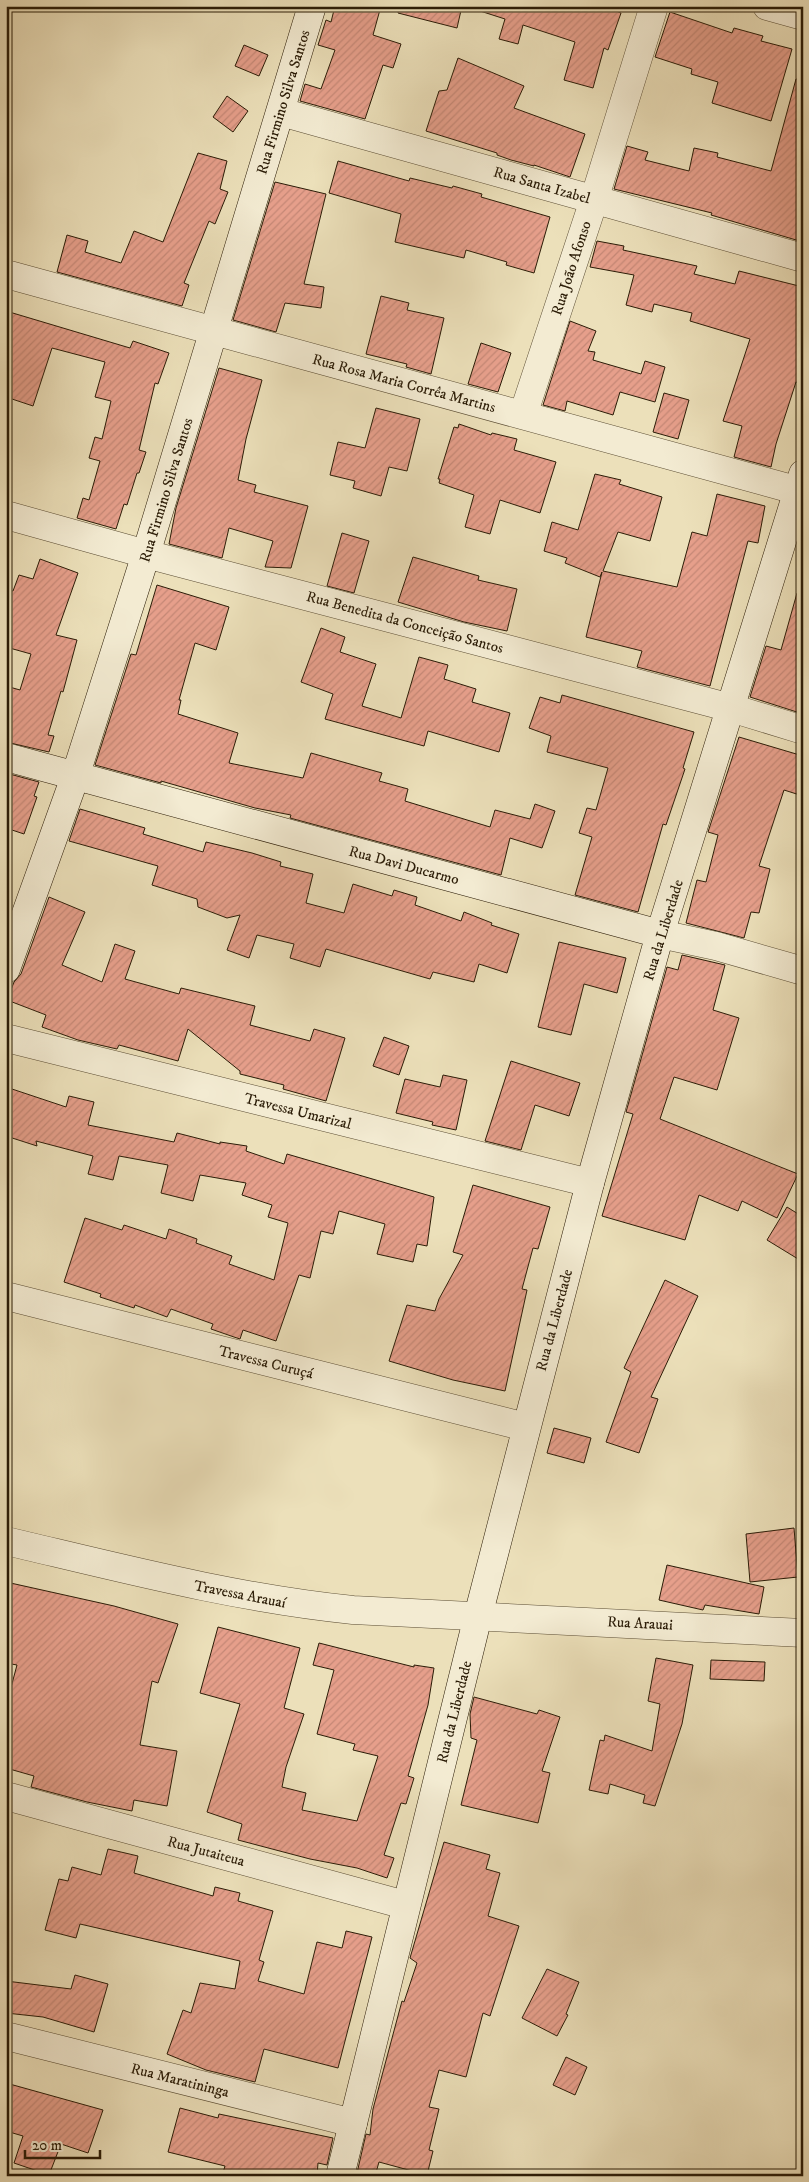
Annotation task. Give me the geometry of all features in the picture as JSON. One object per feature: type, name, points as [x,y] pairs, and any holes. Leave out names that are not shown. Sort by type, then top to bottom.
[{"type":"street","name":"Rua Firmino Silva Santos","points":[[6,969],[75,777],[146,554],[312,6]]},
{"type":"street","name":"Rua João Afonso","points":[[523,415],[594,200],[654,6]]},
{"type":"street","points":[[767,6],[803,16]]},
{"type":"street","name":"Rua Santa Izabel","points":[[281,112],[803,258]]},
{"type":"street","name":"Rua Rosa Maria Corrêa Martins","points":[[6,274],[523,415],[801,485]]},
{"type":"street","name":"Rua da Liberdade","points":[[340,2176],[405,1905],[590,1183],[660,934],[801,485]]},
{"type":"street","name":"Rua Benedita da Conceição Santos","points":[[6,515],[146,554],[731,708],[803,730]]},
{"type":"street","name":"Rua Davi Ducarmo","points":[[6,758],[660,934],[716,946],[803,971]]},
{"type":"street","name":"Travessa Umarizal","points":[[6,1038],[590,1183]]},
{"type":"street","name":"Travessa Curuçá","points":[[6,1296],[526,1428]]},
{"type":"street","name":"Travessa Arauaí","points":[[6,1541],[204,1588],[288,1603],[353,1610],[478,1616]]},
{"type":"street","name":"Rua Arauai","points":[[478,1616],[803,1633]]},
{"type":"street","name":"Rua Jutaiteua","points":[[6,1796],[405,1905]]},
{"type":"street","name":"Rua Maratininga","points":[[6,2036],[353,2123]]},
{"type":"building","points":[[335,6],[381,6],[373,35],[401,44],[393,68],[383,65],[365,119],[300,101],[305,84],[321,89],[335,50],[318,45],[326,20],[331,22]]},
{"type":"building","points":[[399,6],[462,6],[457,28],[398,13]]},
{"type":"building","points":[[477,6],[604,6],[621,13],[608,50],[604,48],[593,88],[564,80],[575,42],[523,25],[518,44],[499,39],[505,19],[477,10]]},
{"type":"building","points":[[670,12],[732,33],[734,28],[763,36],[761,41],[792,49],[771,121],[712,103],[718,82],[691,74],[692,69],[655,57]]},
{"type":"building","points":[[244,45],[268,55],[259,76],[235,66]]},
{"type":"building","points":[[458,58],[524,86],[514,108],[585,134],[570,177],[534,165],[511,160],[497,155],[497,153],[426,131],[439,91],[447,90]]},
{"type":"building","points":[[796,79],[803,80],[803,242],[711,215],[712,213],[614,189],[627,146],[648,152],[645,160],[689,171],[694,148],[718,153],[717,157],[771,171]]},
{"type":"building","points":[[227,96],[248,111],[233,132],[213,117]]},
{"type":"building","points":[[198,153],[227,161],[220,189],[228,192],[215,224],[209,221],[184,283],[189,285],[182,306],[57,272],[67,235],[88,241],[85,252],[121,263],[134,231],[163,242]]},
{"type":"building","points":[[338,161],[409,181],[410,178],[452,188],[453,186],[482,194],[481,197],[550,217],[534,273],[506,265],[507,262],[466,250],[464,258],[395,242],[401,214],[329,193]]},
{"type":"building","points":[[275,182],[326,194],[304,284],[324,287],[321,308],[285,303],[276,332],[233,320]]},
{"type":"building","points":[[597,241],[624,246],[623,250],[697,266],[694,274],[735,284],[739,271],[803,287],[803,384],[796,382],[776,444],[771,467],[734,457],[742,426],[723,421],[750,339],[690,321],[692,313],[654,304],[652,312],[626,305],[634,275],[590,267]]},
{"type":"building","points":[[381,296],[409,303],[407,310],[444,318],[431,374],[406,367],[407,364],[366,354]]},
{"type":"building","points":[[6,311],[130,348],[133,341],[169,353],[158,384],[155,383],[139,450],[146,452],[127,505],[124,504],[116,529],[77,518],[83,498],[89,500],[100,461],[89,458],[95,437],[102,439],[111,401],[95,397],[105,362],[52,348],[33,406],[6,397]]},
{"type":"building","points":[[570,321],[596,331],[588,351],[595,352],[593,360],[641,374],[645,361],[665,367],[655,402],[620,392],[613,415],[567,401],[565,411],[543,405]]},
{"type":"building","points":[[481,343],[511,353],[498,392],[468,384]]},
{"type":"building","points":[[219,368],[262,380],[246,439],[238,480],[256,485],[254,492],[308,506],[291,568],[265,567],[273,541],[229,528],[222,558],[169,544],[176,508]]},
{"type":"building","points":[[664,393],[689,400],[678,439],[653,432]]},
{"type":"building","points":[[376,408],[420,419],[407,471],[389,467],[381,496],[353,488],[355,481],[330,475],[338,442],[365,448]]},
{"type":"building","points":[[459,424],[491,435],[492,433],[517,439],[514,450],[556,462],[540,513],[500,500],[490,534],[465,527],[474,495],[439,483],[440,479],[438,479],[454,427],[458,428]]},
{"type":"building","points":[[595,474],[621,480],[619,484],[662,497],[650,541],[618,532],[603,571],[677,587],[692,532],[707,536],[717,494],[765,506],[758,543],[748,541],[710,686],[637,667],[642,651],[586,637],[602,572],[600,577],[565,563],[567,558],[544,551],[552,522],[578,530]]},
{"type":"building","points":[[342,533],[369,541],[354,593],[327,586]]},
{"type":"building","points":[[413,557],[479,576],[478,580],[517,589],[507,631],[464,622],[398,602]]},
{"type":"building","points":[[40,559],[78,573],[56,635],[77,640],[63,692],[61,691],[48,735],[54,736],[49,752],[6,742],[6,686],[20,690],[31,654],[6,647],[6,590],[13,591],[19,575],[33,579]]},
{"type":"building","points":[[157,585],[229,607],[216,650],[195,643],[179,700],[181,700],[178,714],[238,733],[229,763],[303,778],[311,753],[382,773],[379,781],[408,789],[405,801],[490,827],[495,810],[530,819],[535,804],[555,811],[542,848],[510,838],[501,875],[290,818],[291,815],[255,808],[161,781],[161,783],[95,765],[131,654],[136,655]]},
{"type":"building","points":[[797,593],[803,593],[803,714],[750,697],[766,646],[781,650]]},
{"type":"building","points":[[321,628],[345,637],[340,652],[376,664],[362,706],[401,718],[419,657],[448,665],[444,679],[476,689],[472,702],[510,713],[499,752],[428,731],[424,746],[325,719],[333,694],[301,682]]},
{"type":"building","points":[[562,695],[694,732],[683,768],[685,769],[666,825],[663,824],[638,912],[575,895],[592,837],[579,833],[587,808],[596,810],[608,768],[547,752],[551,736],[529,728],[540,697],[560,703]]},
{"type":"building","points":[[739,737],[803,756],[803,796],[784,790],[759,866],[770,869],[759,913],[751,912],[744,938],[686,923],[697,880],[706,882],[718,835],[708,832]]},
{"type":"building","points":[[6,773],[39,782],[34,796],[37,797],[24,834],[6,828]]},
{"type":"building","points":[[80,809],[145,828],[143,834],[203,852],[206,842],[252,853],[281,862],[280,866],[313,874],[306,903],[344,913],[353,884],[392,896],[394,890],[417,897],[415,905],[461,921],[464,912],[492,923],[491,925],[519,934],[507,973],[479,964],[474,982],[433,972],[430,979],[326,949],[320,967],[290,958],[294,944],[257,935],[249,958],[227,950],[240,915],[227,918],[198,907],[197,899],[152,885],[158,866],[69,841]]},
{"type":"building","points":[[49,897],[85,912],[62,965],[102,982],[115,944],[135,951],[125,979],[179,994],[181,988],[255,1006],[250,1025],[310,1041],[314,1029],[345,1038],[326,1101],[283,1089],[284,1085],[240,1074],[240,1071],[188,1029],[178,1061],[119,1045],[117,1049],[78,1040],[42,1027],[46,1015],[7,1000],[14,982],[21,974]]},
{"type":"building","points":[[559,942],[626,958],[617,993],[584,984],[571,1035],[538,1027]]},
{"type":"building","points":[[682,955],[725,965],[713,1010],[739,1018],[717,1090],[674,1077],[660,1119],[798,1174],[777,1218],[742,1201],[738,1211],[699,1195],[685,1240],[602,1216],[633,1114],[626,1112],[667,967],[678,970]]},
{"type":"building","points":[[384,1037],[409,1046],[399,1075],[373,1066]]},
{"type":"building","points":[[511,1061],[580,1083],[569,1116],[535,1105],[521,1150],[485,1141]]},
{"type":"building","points":[[443,1075],[467,1080],[456,1130],[432,1125],[433,1122],[396,1113],[405,1079],[440,1087]]},
{"type":"building","points":[[6,1087],[66,1107],[69,1096],[94,1102],[88,1125],[174,1142],[177,1133],[220,1144],[220,1142],[247,1146],[246,1151],[284,1164],[287,1154],[434,1197],[427,1246],[417,1244],[413,1262],[377,1254],[385,1224],[339,1211],[333,1234],[321,1231],[310,1278],[299,1275],[276,1341],[243,1330],[240,1339],[211,1329],[213,1324],[171,1309],[167,1317],[135,1305],[134,1308],[100,1297],[101,1294],[64,1282],[85,1218],[122,1230],[124,1225],[166,1239],[169,1229],[197,1239],[196,1243],[232,1256],[229,1264],[274,1280],[288,1223],[268,1217],[272,1205],[242,1195],[246,1183],[200,1175],[193,1201],[161,1193],[168,1165],[119,1156],[113,1180],[88,1174],[93,1156],[36,1141],[37,1146],[6,1136]]},
{"type":"building","points":[[473,1185],[550,1207],[538,1249],[533,1248],[522,1289],[527,1290],[505,1391],[453,1380],[389,1361],[407,1305],[435,1311],[439,1299],[463,1255],[453,1252]]},
{"type":"building","points":[[787,1207],[803,1217],[803,1262],[767,1240]]},
{"type":"building","points":[[665,1280],[698,1296],[651,1397],[658,1399],[639,1453],[606,1442],[631,1372],[624,1368]]},
{"type":"building","points":[[554,1428],[591,1438],[584,1463],[547,1453]]},
{"type":"building","points":[[794,1528],[798,1577],[750,1582],[746,1534]]},
{"type":"building","points":[[667,1565],[764,1587],[759,1614],[705,1605],[703,1610],[659,1600]]},
{"type":"building","points":[[6,1582],[114,1606],[178,1624],[158,1683],[152,1681],[140,1745],[177,1751],[167,1806],[134,1800],[132,1811],[87,1802],[31,1787],[34,1776],[6,1768],[6,1706],[17,1665],[6,1663]]},
{"type":"building","points":[[218,1627],[300,1648],[284,1708],[304,1714],[286,1767],[282,1787],[306,1793],[302,1810],[357,1821],[378,1756],[353,1750],[355,1744],[317,1734],[334,1670],[313,1665],[319,1643],[414,1667],[414,1665],[434,1668],[428,1705],[408,1776],[414,1778],[406,1804],[401,1803],[384,1855],[394,1858],[387,1878],[357,1868],[310,1859],[238,1840],[242,1824],[207,1812],[240,1704],[200,1693]]},
{"type":"building","points":[[656,1658],[693,1665],[682,1724],[655,1806],[643,1803],[645,1795],[610,1784],[608,1794],[589,1790],[600,1740],[604,1741],[605,1735],[652,1751],[660,1704],[648,1701]]},
{"type":"building","points":[[711,1660],[765,1662],[764,1681],[710,1679]]},
{"type":"building","points":[[474,1697],[537,1714],[539,1710],[560,1717],[542,1771],[550,1773],[538,1823],[461,1805],[477,1740],[471,1738],[470,1714]]},
{"type":"building","points":[[444,1842],[490,1855],[486,1869],[500,1873],[488,1916],[519,1926],[490,2016],[483,2013],[466,2077],[439,2070],[429,2107],[439,2109],[429,2150],[433,2151],[427,2175],[379,2162],[375,2176],[367,2176],[357,2173],[366,2134],[370,2135],[373,2109],[402,2001],[404,2002],[417,1963],[410,1958]]},
{"type":"building","points":[[108,1849],[138,1856],[134,1873],[213,1896],[215,1887],[240,1893],[238,1901],[273,1911],[259,1960],[264,1962],[258,1981],[304,1994],[317,1942],[342,1948],[346,1931],[372,1937],[338,2068],[264,2049],[255,2082],[206,2070],[167,2054],[183,2010],[191,2013],[200,1983],[235,1989],[240,1961],[80,1924],[76,1938],[45,1930],[59,1879],[68,1881],[72,1867],[101,1875]]},
{"type":"building","points":[[547,1969],[579,1982],[566,2014],[568,2015],[557,2036],[522,2018]]},
{"type":"building","points":[[75,1975],[108,1984],[94,2032],[43,2017],[6,2013],[6,1981],[71,1989]]},
{"type":"building","points":[[566,2057],[587,2067],[575,2095],[553,2085]]},
{"type":"building","points":[[6,2083],[103,2110],[88,2153],[61,2144],[49,2175],[14,2163],[23,2136],[6,2131]]},
{"type":"building","points":[[180,2108],[218,2118],[219,2114],[333,2138],[327,2165],[318,2163],[317,2176],[222,2176],[225,2166],[168,2152]]}]
